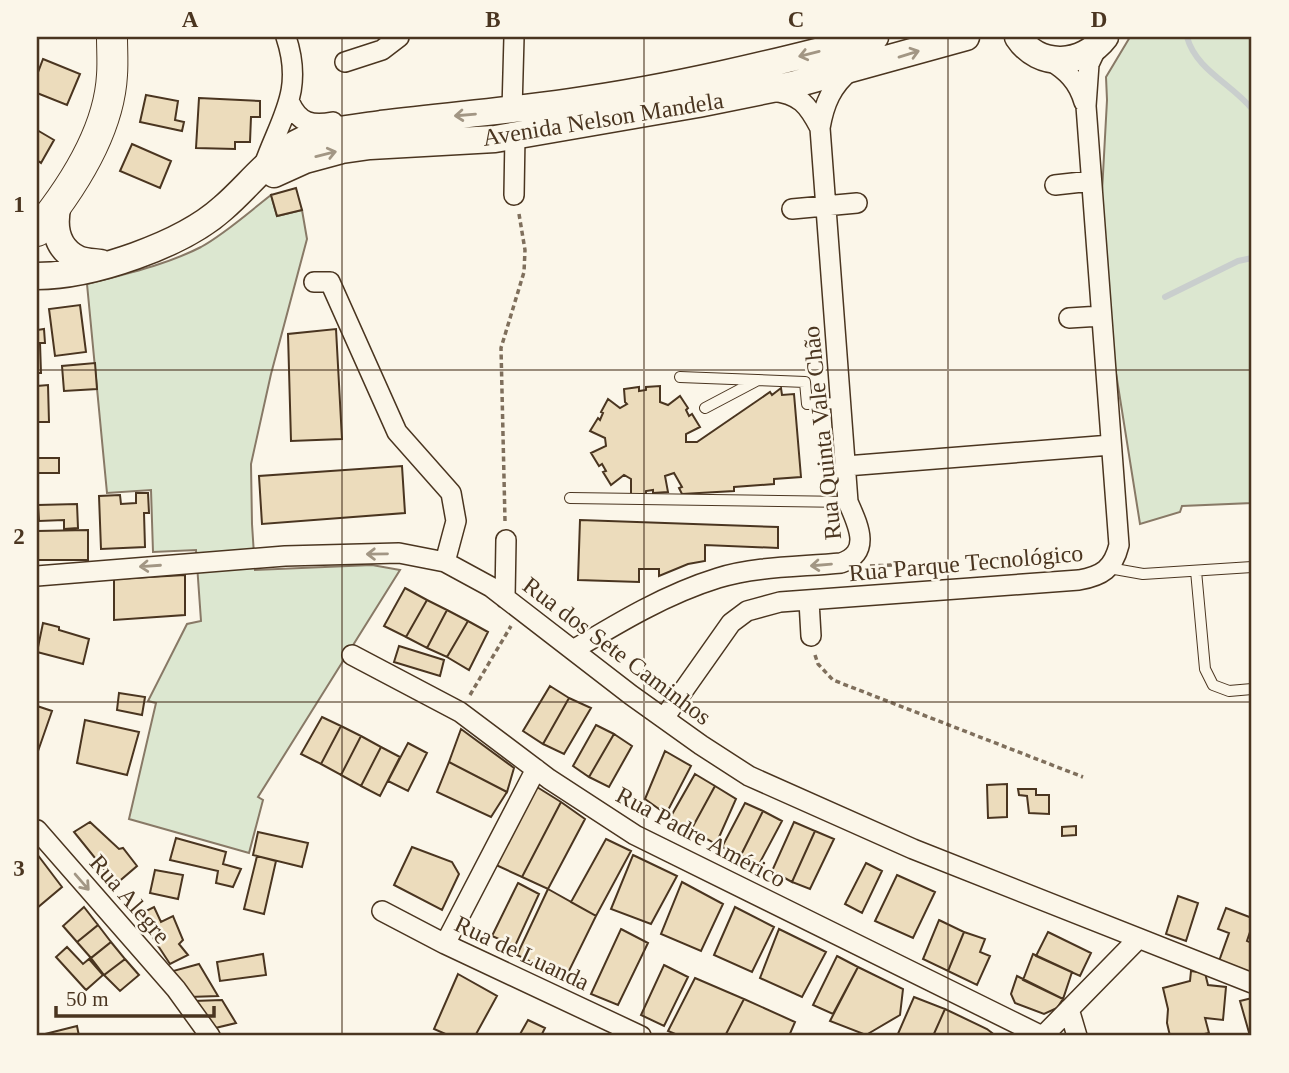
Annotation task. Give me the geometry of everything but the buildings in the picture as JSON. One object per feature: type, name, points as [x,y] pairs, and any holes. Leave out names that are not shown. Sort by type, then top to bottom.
[{"type":"main road","points":[[37,231],[58,204],[86,158],[104,112],[113,77],[112,37]]},
{"type":"main road","name":"Avenida Nelson Mandela","points":[[242,191],[305,160],[342,150],[514,122],[572,102],[726,74],[875,37]]},
{"type":"main road","name":"Avenida Nelson Mandela","points":[[242,191],[264,166],[304,140],[333,132],[418,119],[514,122],[625,118],[851,70],[966,37]]},
{"type":"main road","points":[[1014,38],[1032,52],[1048,59],[1065,61],[1082,56],[1101,42]]},
{"type":"main road","points":[[37,276],[74,271],[153,249],[180,237],[221,210],[242,191]]},
{"type":"main road","points":[[58,204],[55,230],[63,248],[78,260],[106,263]]},
{"type":"street","points":[[264,166],[290,103],[293,72],[286,37]]},
{"type":"street","points":[[345,62],[382,50],[399,37]]},
{"type":"street","points":[[514,37],[514,195]]},
{"type":"street","name":"Rua Parque Tecnológico","points":[[664,718],[731,623],[747,611],[780,602],[1079,580],[1098,576],[1109,568],[1119,545],[1086,106],[1089,64],[1101,42]]},
{"type":"street","name":"Rua Parque Tecnológico","points":[[1048,59],[1073,77],[1086,106]]},
{"type":"street","name":"Rua Quinta Vale Chão","points":[[573,650],[680,592],[719,578],[751,571],[841,563],[852,559],[859,548],[859,528],[848,502],[820,128],[823,111],[832,91],[851,70]]},
{"type":"street","points":[[766,90],[781,92],[810,107],[820,128]]},
{"type":"street","points":[[290,103],[299,118],[310,124],[357,118],[418,119]]},
{"type":"street","points":[[1055,185],[1091,181]]},
{"type":"street","points":[[792,209],[857,203]]},
{"type":"street","points":[[314,282],[330,282],[397,432],[451,493],[456,521],[445,562]]},
{"type":"street","points":[[1069,318],[1101,316]]},
{"type":"street","points":[[846,466],[1111,445]]},
{"type":"street","points":[[506,540],[512,604]]},
{"type":"street","name":"Rua dos Sete Caminhos","points":[[37,576],[285,556],[399,553],[445,562],[491,587],[664,718],[749,776],[913,849],[1252,984]]},
{"type":"street","points":[[809,601],[811,636]]},
{"type":"street","name":"Rua Padre Américo","points":[[352,655],[460,712],[536,769],[635,835],[1043,1036]]},
{"type":"street","points":[[445,944],[536,769]]},
{"type":"street","name":"Rua Alegre","points":[[37,830],[176,989],[210,1036]]},
{"type":"street","name":"Rua de Luanda","points":[[383,911],[445,944],[641,1036]]},
{"type":"street","points":[[1043,1036],[1138,939]]},
{"type":"street","points":[[1069,1009],[1077,1036]]},
{"type":"lane","points":[[680,377],[805,382],[807,404],[841,403]]},
{"type":"lane","points":[[705,408],[758,380]]},
{"type":"lane","points":[[570,498],[848,502]]},
{"type":"lane","points":[[1109,568],[1143,574],[1252,567]]},
{"type":"lane","points":[[1196,571],[1205,669],[1213,685],[1229,691],[1252,689]]},
{"type":"path","points":[[506,540],[501,348],[524,272],[525,250],[523,229],[514,195]]},
{"type":"path","points":[[864,567],[892,565]]},
{"type":"path","points":[[460,712],[512,604]]},
{"type":"path","points":[[811,636],[818,664],[833,680],[1083,777]]},
{"type":"green space","points":[[1130,37],[1252,37],[1252,503],[1182,506],[1180,512],[1140,524],[1105,304],[1101,211],[1106,77]]},
{"type":"green space","points":[[271,195],[277,216],[302,210],[307,239],[271,374],[251,464],[255,570],[372,565],[400,570],[258,797],[263,800],[249,853],[129,819],[156,703],[148,701],[187,624],[201,621],[196,550],[153,552],[151,490],[107,493],[87,284],[160,264],[201,247]]},
{"type":"waterway","points":[[1187,37],[1198,59],[1206,68],[1252,109]]},
{"type":"waterway","points":[[1165,297],[1238,261],[1252,258]]}]
